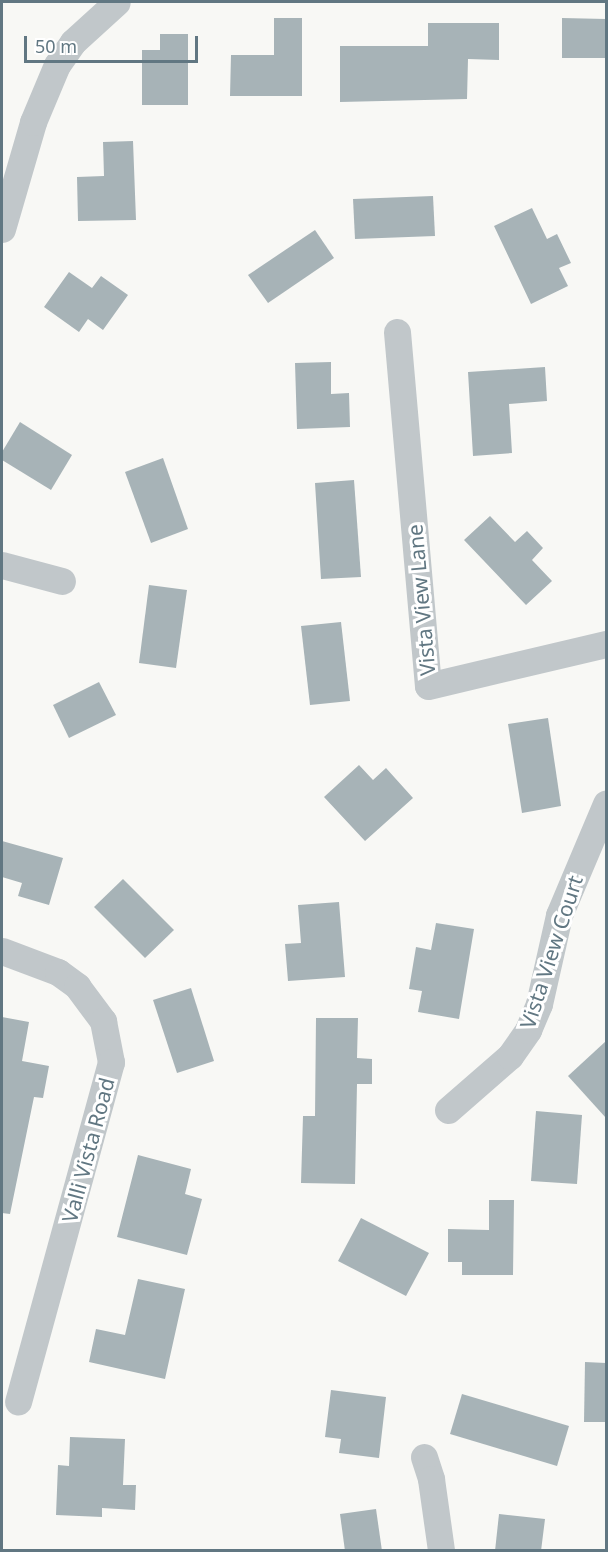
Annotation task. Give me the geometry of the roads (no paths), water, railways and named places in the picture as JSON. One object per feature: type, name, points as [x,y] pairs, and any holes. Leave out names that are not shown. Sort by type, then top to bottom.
[{"type":"street","points":[[2,229],[33,122],[57,65],[73,42],[117,2]]},
{"type":"street","name":"Vista View Lane","points":[[397,332],[428,686],[606,644]]},
{"type":"street","points":[[2,565],[62,581]]},
{"type":"street","name":"Vista View Court","points":[[448,1110],[510,1056],[528,1030],[538,1004],[559,915],[606,804]]},
{"type":"street","name":"Valli Vista Road","points":[[2,951],[50,968],[77,986],[103,1021],[111,1062],[18,1401]]},
{"type":"street","points":[[424,1457],[431,1479],[441,1551]]}]
